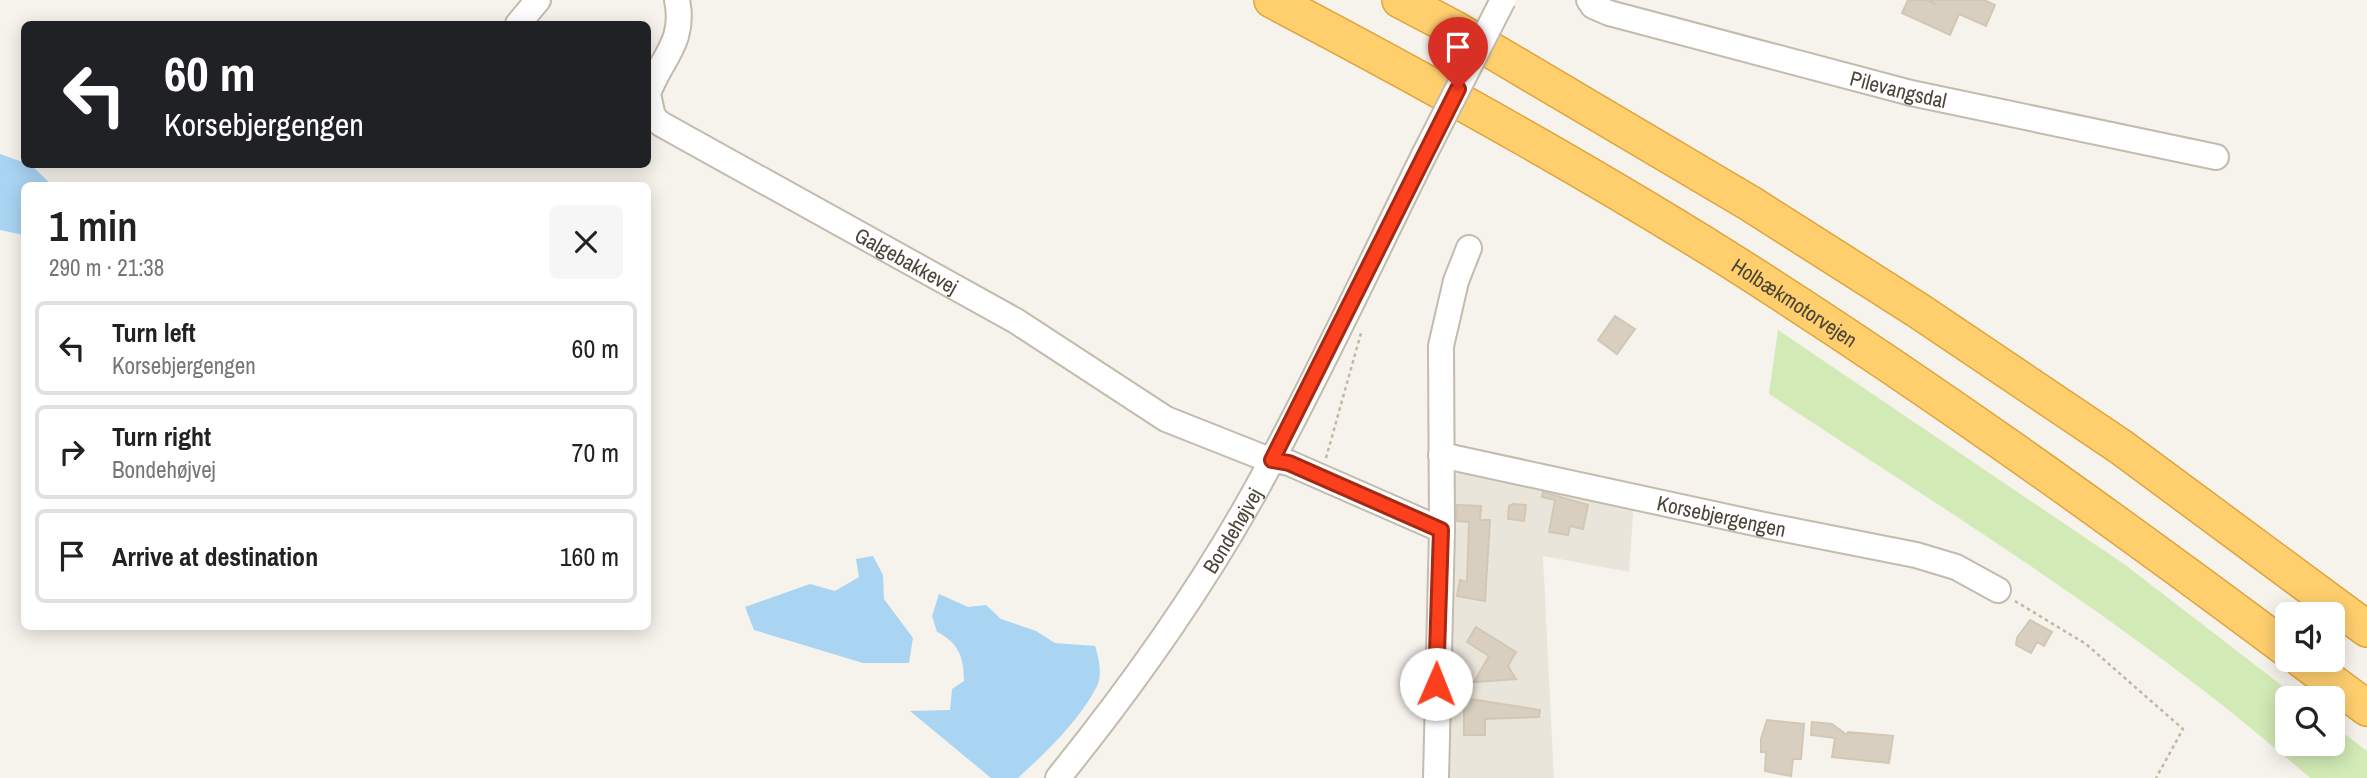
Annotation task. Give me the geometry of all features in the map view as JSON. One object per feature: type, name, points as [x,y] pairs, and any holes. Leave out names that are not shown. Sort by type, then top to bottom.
[{"type":"highway","name":"Holbækmotorvejen","points":[[1272,0],[1429,83],[1720,254],[2085,498],[2275,640]]},
{"type":"highway","points":[[1400,0],[1457,30],[1751,204],[1919,312],[2121,447],[2367,629]]},
{"type":"highway","points":[[2318,672],[2367,708]]},
{"type":"street","points":[[520,21],[538,0]]},
{"type":"street","name":"Galgebakkevej","points":[[651,89],[673,50],[679,20],[677,0]]},
{"type":"street","name":"Bondehøjvej","points":[[1058,778],[1105,720],[1166,633],[1272,460],[1503,0]]},
{"type":"street","name":"Pilevangsdal","points":[[1589,0],[1593,6],[1609,13],[1911,93],[2216,157]]},
{"type":"street","name":"Galgebakkevej","points":[[651,108],[653,117],[661,124],[1016,321],[1166,419],[1272,460]]},
{"type":"street","points":[[1436,778],[1441,530],[1441,346],[1456,281],[1469,248]]},
{"type":"street","name":"Korsebjergengen","points":[[1441,455],[1916,555],[1956,567],[1998,590]]},
{"type":"street","points":[[1272,460],[1289,463],[1441,530]]},
{"type":"path","points":[[1321,478],[1364,323]]},
{"type":"path","points":[[1998,590],[2086,644],[2183,729],[2156,778]]},
{"type":"shaded area","points":[[1473,468],[1634,502],[1629,572],[1543,556],[1554,778],[1449,778],[1453,479],[1459,471]]},
{"type":"green space","points":[[1778,330],[2124,564],[2282,686],[2275,686],[2275,749],[2181,673],[2114,624],[1977,530],[1769,394]]},
{"type":"green space","points":[[2345,734],[2367,751],[2367,778],[2310,778],[2284,756],[2345,756]]},
{"type":"water","points":[[0,154],[21,161],[21,168],[34,168],[49,182],[21,182],[21,234],[0,230]]},
{"type":"water","points":[[873,556],[883,575],[884,599],[913,638],[909,663],[863,663],[754,630],[745,607],[810,584],[835,591],[859,577],[856,559]]},
{"type":"water","points":[[939,594],[968,607],[986,605],[1001,619],[1036,631],[1055,643],[1095,646],[1100,673],[1098,684],[1089,701],[1071,725],[1018,778],[991,778],[910,711],[950,710],[952,689],[964,681],[959,652],[937,632],[932,616]]},
{"type":"building","points":[[1908,0],[1926,0],[1936,5],[1930,0],[1984,0],[1995,5],[1986,26],[1959,14],[1950,35],[1902,13]]},
{"type":"building","points":[[1615,316],[1635,329],[1617,354],[1598,340]]},
{"type":"building","points":[[1543,492],[1588,505],[1583,529],[1570,526],[1568,535],[1549,532],[1555,500],[1542,497]]},
{"type":"building","points":[[1457,505],[1481,506],[1480,520],[1490,520],[1485,601],[1457,596],[1460,580],[1467,582],[1469,522],[1457,521]]},
{"type":"building","points":[[1526,505],[1524,521],[1508,519],[1509,506]]},
{"type":"building","points":[[2030,620],[2052,632],[2044,646],[2037,642],[2031,653],[2016,645],[2017,638]]},
{"type":"building","points":[[1476,627],[1516,652],[1508,666],[1516,679],[1474,682],[1489,656],[1467,642]]},
{"type":"building","points":[[1464,698],[1540,710],[1539,717],[1485,719],[1485,735],[1464,735]]},
{"type":"building","points":[[1767,720],[1804,724],[1801,759],[1793,759],[1791,776],[1765,771],[1766,752],[1761,752],[1761,739]]},
{"type":"building","points":[[1812,722],[1832,724],[1847,735],[1848,732],[1893,736],[1889,763],[1832,757],[1835,738],[1811,735]]},
{"type":"route","points":[[1436,684],[1441,530],[1289,463],[1272,460],[1458,89]]}]
